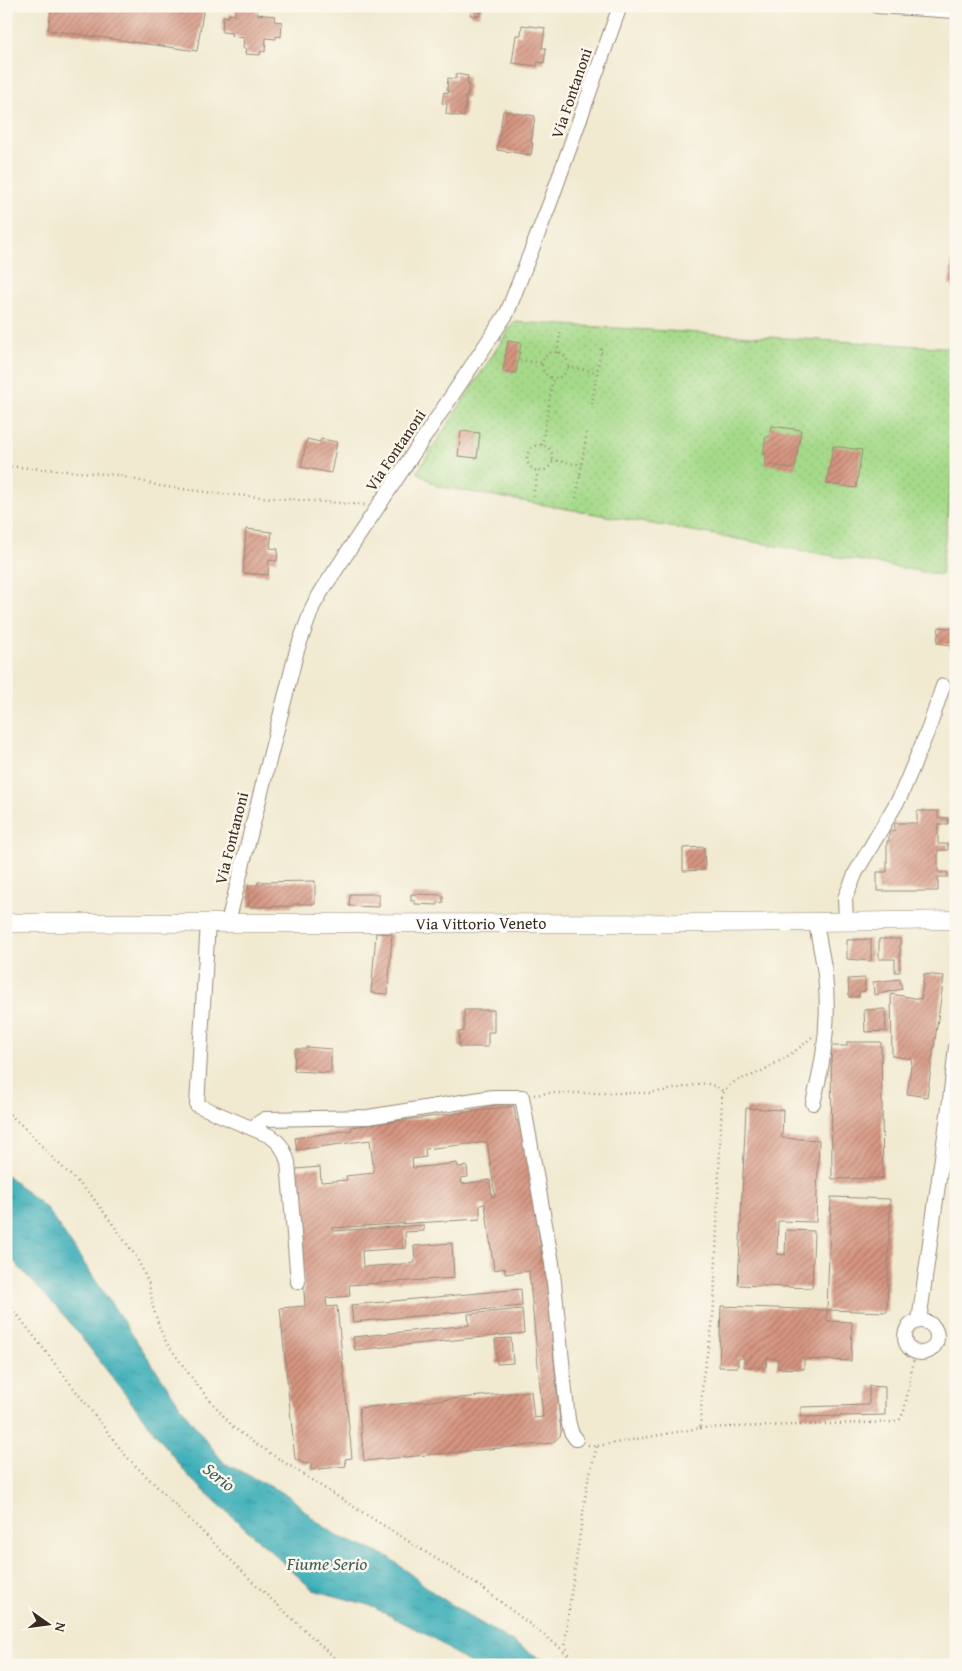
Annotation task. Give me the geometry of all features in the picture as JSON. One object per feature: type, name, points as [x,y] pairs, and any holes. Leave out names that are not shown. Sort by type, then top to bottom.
[{"type":"main road","name":"Via Vittorio Veneto","points":[[6,923],[228,922],[403,924],[956,920]]},
{"type":"street","name":"Via Fontanoni","points":[[228,922],[294,658],[306,623],[323,589],[507,313],[554,195],[620,6]]},
{"type":"street","points":[[877,6],[956,11]]},
{"type":"street","points":[[846,922],[846,898],[856,872],[900,797],[929,728],[943,686]]},
{"type":"street","points":[[813,1103],[820,1076],[826,1018],[825,976],[816,921]]},
{"type":"street","points":[[208,922],[197,1105],[270,1136],[278,1141],[284,1151],[288,1162],[298,1282]]},
{"type":"street","points":[[919,1321],[956,1047]]},
{"type":"street","points":[[254,1129],[257,1124],[265,1119],[368,1117],[493,1097],[522,1096],[552,1263],[568,1420],[571,1432],[576,1439]]},
{"type":"street","points":[[919,1321],[924,1321],[933,1326],[936,1331],[936,1341],[930,1350],[915,1352],[908,1345],[906,1335],[910,1326],[919,1321]]},
{"type":"path","points":[[557,353],[561,328]]},
{"type":"path","points":[[592,404],[601,348]]},
{"type":"path","points":[[600,352],[606,353]]},
{"type":"path","points":[[557,353],[564,356],[568,367],[561,377],[553,378],[545,374],[543,363],[548,354],[557,353]]},
{"type":"path","points":[[520,360],[543,363]]},
{"type":"path","points":[[568,367],[597,372]]},
{"type":"path","points":[[542,445],[553,378]]},
{"type":"path","points":[[576,498],[587,431]]},
{"type":"path","points":[[542,445],[551,452],[552,460],[546,469],[538,470],[530,466],[527,458],[530,450],[542,445]]},
{"type":"path","points":[[552,460],[582,465]]},
{"type":"path","points":[[6,466],[117,475],[160,486],[222,494],[379,506]]},
{"type":"path","points":[[533,496],[538,470]]},
{"type":"path","points":[[580,474],[585,475]]},
{"type":"path","points":[[700,1428],[704,1376],[714,1305],[719,1211],[721,1104],[724,1092],[726,1087],[733,1082],[776,1063],[795,1051],[818,1031],[826,1018]]},
{"type":"path","points":[[522,1096],[548,1093],[663,1092],[706,1083],[724,1092]]},
{"type":"path","points":[[6,1111],[91,1195],[112,1223],[136,1258],[149,1284],[153,1307],[166,1342],[197,1384],[233,1427],[324,1488],[481,1587],[578,1665]]},
{"type":"path","points":[[6,1300],[126,1456],[253,1582],[342,1665]]},
{"type":"path","points":[[576,1439],[585,1445],[597,1446],[700,1428],[894,1422],[900,1419],[904,1412],[915,1352]]},
{"type":"path","points":[[570,1657],[566,1645],[567,1623],[587,1485],[597,1446]]},
{"type":"green space","points":[[514,322],[956,348],[956,443],[941,575],[437,486],[417,472]]},
{"type":"water","name":"Fiume Serio","points":[[6,1174],[48,1210],[190,1420],[224,1463],[289,1496],[315,1520],[339,1537],[389,1557],[434,1593],[551,1665],[471,1665],[433,1638],[369,1605],[313,1590],[189,1477],[68,1320],[6,1253]]},
{"type":"building","points":[[52,6],[204,6],[197,51],[48,30]]},
{"type":"building","points":[[236,6],[257,6],[257,14],[275,16],[274,21],[282,22],[281,37],[276,36],[276,39],[266,38],[265,52],[261,51],[260,55],[245,54],[246,48],[243,48],[244,38],[231,36],[232,33],[222,32],[223,16],[235,15]]},
{"type":"building","points":[[472,6],[482,6],[480,16],[470,15]]},
{"type":"building","points":[[522,25],[545,28],[542,48],[546,48],[544,63],[538,62],[537,66],[512,63],[516,35],[521,35]]},
{"type":"building","points":[[456,74],[468,76],[467,84],[469,84],[467,98],[465,97],[464,117],[446,114],[447,104],[442,103],[444,92],[449,93],[447,90],[448,78],[456,79]]},
{"type":"building","points":[[503,111],[535,116],[531,155],[497,150]]},
{"type":"building","points":[[956,237],[956,286],[949,285]]},
{"type":"building","points":[[508,341],[521,343],[516,373],[503,371]]},
{"type":"building","points":[[771,426],[801,430],[795,469],[765,464],[766,454],[763,454],[766,437],[769,437]]},
{"type":"building","points":[[461,431],[480,433],[477,458],[458,456]]},
{"type":"building","points":[[307,439],[320,442],[321,439],[337,442],[331,473],[301,467]]},
{"type":"building","points":[[833,446],[862,450],[856,488],[827,484]]},
{"type":"building","points":[[246,529],[272,532],[270,548],[278,549],[277,561],[269,560],[268,575],[243,573]]},
{"type":"building","points":[[939,627],[956,629],[956,651],[950,649],[951,645],[937,643]]},
{"type":"building","points":[[917,811],[938,811],[938,818],[948,818],[948,824],[938,824],[938,844],[948,844],[948,850],[938,850],[938,872],[948,872],[948,877],[938,877],[938,891],[877,891],[877,872],[887,872],[887,841],[889,841],[889,831],[894,831],[895,823],[917,823]]},
{"type":"building","points":[[704,847],[705,870],[683,871],[683,848]]},
{"type":"building","points":[[315,881],[315,904],[249,907],[248,885],[258,885],[258,882]]},
{"type":"building","points":[[350,894],[379,894],[379,907],[349,906]]},
{"type":"building","points":[[411,894],[443,895],[443,903],[438,902],[438,905],[415,904],[415,901],[411,901]]},
{"type":"building","points":[[376,933],[392,934],[388,994],[371,993]]},
{"type":"building","points":[[871,939],[871,961],[847,959],[847,940]]},
{"type":"building","points":[[879,939],[900,939],[900,972],[895,972],[895,959],[879,959]]},
{"type":"building","points":[[924,974],[944,976],[927,1097],[907,1094],[912,1059],[892,1056],[891,994],[921,999]]},
{"type":"building","points":[[865,978],[865,991],[859,992],[859,997],[849,997],[848,979]]},
{"type":"building","points":[[900,979],[902,989],[874,995],[873,982]]},
{"type":"building","points":[[885,1009],[886,1031],[865,1032],[864,1010]]},
{"type":"building","points":[[464,1010],[494,1010],[494,1032],[488,1032],[488,1047],[459,1047],[459,1032],[464,1031]]},
{"type":"building","points":[[847,1042],[881,1042],[883,1178],[832,1179],[831,1046],[847,1046]]},
{"type":"building","points":[[306,1047],[331,1049],[331,1073],[294,1071],[295,1049],[306,1049]]},
{"type":"building","points":[[514,1106],[516,1121],[523,1120],[543,1265],[545,1265],[561,1432],[560,1436],[552,1443],[364,1461],[359,1408],[531,1391],[534,1418],[543,1417],[529,1271],[505,1274],[505,1268],[494,1270],[485,1204],[480,1205],[480,1219],[332,1228],[333,1231],[424,1225],[424,1231],[405,1232],[406,1248],[362,1251],[363,1267],[415,1263],[414,1246],[452,1243],[454,1278],[349,1285],[350,1296],[326,1298],[327,1307],[337,1306],[352,1458],[345,1459],[346,1466],[311,1470],[311,1463],[305,1464],[295,1459],[280,1308],[305,1306],[296,1169],[320,1167],[321,1182],[347,1180],[346,1176],[374,1173],[370,1140],[297,1150],[295,1138],[352,1130],[351,1127]],"holes":[[[487,1142],[495,1196],[492,1197],[490,1180],[462,1184],[461,1178],[468,1177],[467,1166],[458,1167],[457,1163],[413,1168],[412,1159],[426,1157],[425,1149]]]},
{"type":"building","points":[[746,1108],[783,1110],[782,1138],[819,1140],[816,1222],[778,1221],[777,1254],[785,1255],[786,1230],[814,1231],[812,1288],[738,1285]]},
{"type":"building","points":[[831,1197],[890,1199],[887,1312],[827,1310]]},
{"type":"building","points":[[521,1289],[522,1306],[353,1322],[351,1305]]},
{"type":"building","points":[[721,1306],[827,1310],[827,1321],[852,1322],[851,1361],[804,1359],[804,1369],[777,1368],[778,1359],[767,1358],[766,1367],[744,1367],[744,1358],[738,1358],[738,1367],[719,1367]]},
{"type":"building","points":[[522,1309],[524,1333],[355,1350],[353,1337],[469,1325],[468,1314]]},
{"type":"building","points":[[511,1338],[513,1363],[497,1364],[495,1339]]},
{"type":"building","points":[[869,1386],[885,1387],[885,1415],[801,1417],[801,1407],[869,1405]]},
{"type":"water label","name":"Serio","points":[[219,1477]]}]
